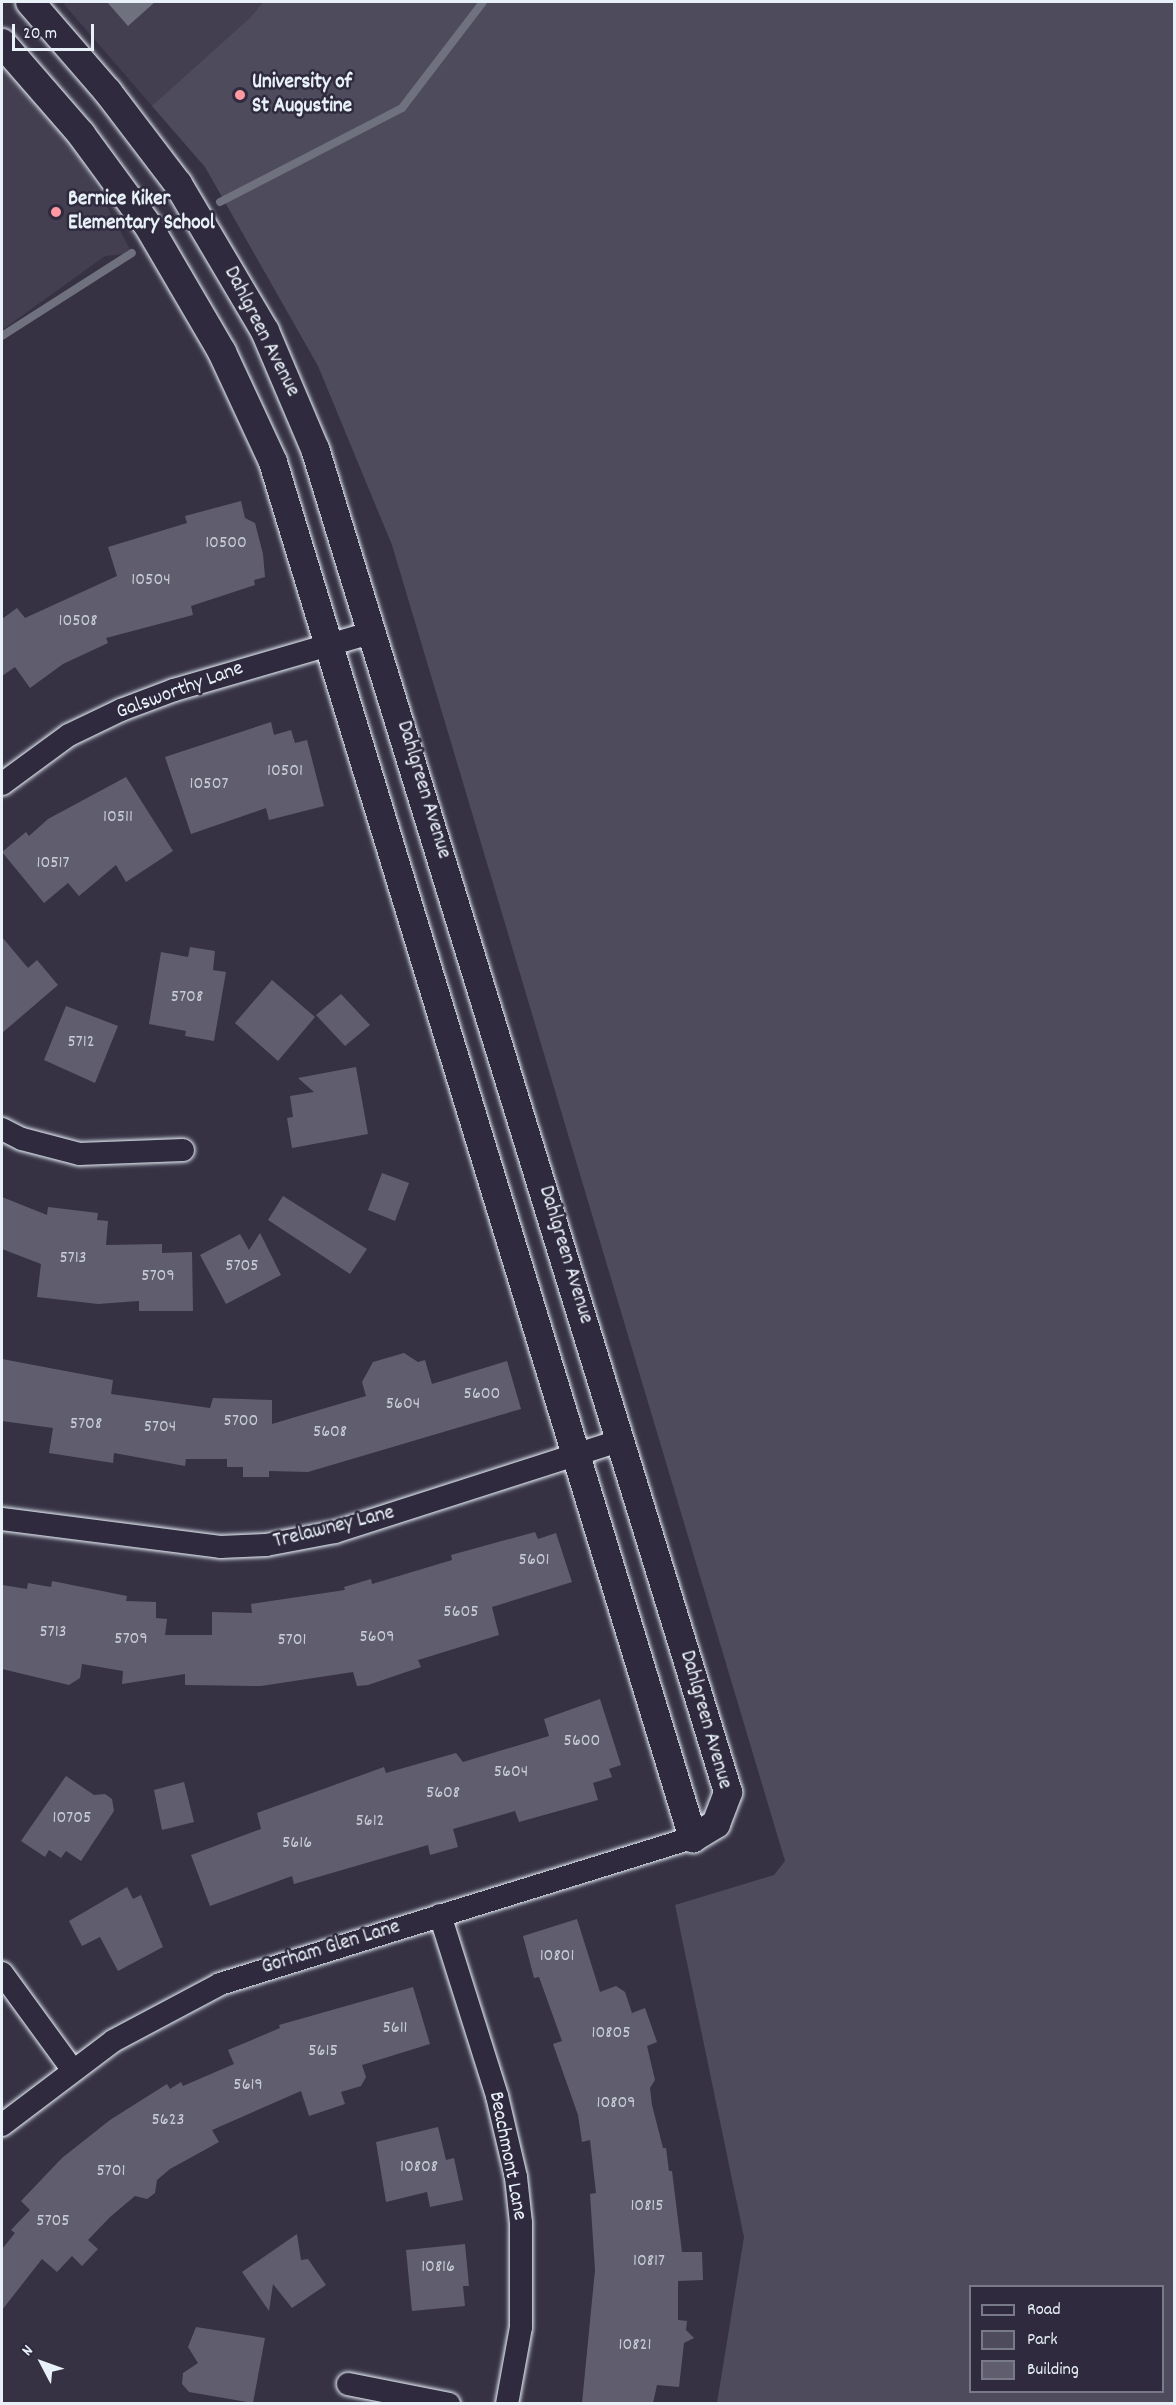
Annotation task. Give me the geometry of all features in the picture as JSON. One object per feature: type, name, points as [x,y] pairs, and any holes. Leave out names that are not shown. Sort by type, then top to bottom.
[{"type":"street","name":"Dahlgreen Avenue","points":[[30,2],[152,146],[241,287],[265,331],[315,449],[374,632],[728,1792],[716,1824],[693,1839]]},
{"type":"street","points":[[2,43],[123,189],[222,352],[286,499],[327,645],[693,1839]]},
{"type":"street","name":"Galsworthy Lane","points":[[2,784],[69,735],[121,710],[174,690],[374,632]]},
{"type":"street","points":[[2,1129],[22,1139],[79,1154],[183,1150]]},
{"type":"street","name":"Trelawney Lane","points":[[2,1519],[220,1547],[266,1545],[335,1532],[621,1440]]},
{"type":"street","name":"Gorham Glen Lane","points":[[2,2125],[72,2069],[149,2019],[220,1984],[693,1839]]},
{"type":"street","name":"Beachmont Lane","points":[[440,1915],[497,2096],[516,2176],[521,2223],[521,2327],[507,2403]]},
{"type":"street","points":[[2,1973],[72,2069]]},
{"type":"street","points":[[348,2384],[449,2403]]},
{"type":"shaded area","name":"University of St Augustine","points":[[62,2],[473,2],[205,167]]},
{"type":"shaded area","name":"Bernice Kiker Elementary School","points":[[2,64],[77,151],[132,253],[105,256],[2,330]]},
{"type":"green space","points":[[263,2],[1174,2],[1174,2403],[717,2403],[744,2237],[675,1905],[774,1875],[785,1861],[392,545],[318,366],[205,167],[152,106],[251,17]]},
{"type":"water","points":[[107,2],[155,2],[128,26]]},
{"type":"building","points":[[241,501],[245,518],[255,523],[263,554],[265,577],[254,580],[255,585],[191,606],[193,615],[106,638],[108,643],[63,664],[30,688],[15,667],[2,676],[2,619],[17,608],[25,618],[117,576],[108,547],[187,523],[185,516]]},
{"type":"building","points":[[271,722],[274,735],[291,730],[295,743],[307,740],[324,806],[269,820],[266,808],[191,834],[165,757]]},
{"type":"building","points":[[126,777],[173,851],[126,882],[116,865],[79,896],[68,883],[44,903],[2,852],[26,832],[29,836],[48,819]]},
{"type":"building","points":[[2,937],[28,968],[37,960],[58,985],[2,1033]]},
{"type":"building","points":[[190,947],[215,951],[213,970],[226,972],[214,1041],[185,1036],[186,1031],[149,1024],[161,952],[188,957]]},
{"type":"building","points":[[272,980],[315,1017],[278,1061],[235,1023]]},
{"type":"building","points":[[341,994],[370,1025],[345,1046],[316,1015]]},
{"type":"building","points":[[66,1006],[118,1026],[95,1083],[44,1060]]},
{"type":"building","points":[[356,1067],[368,1134],[292,1148],[287,1118],[293,1117],[290,1096],[314,1092],[298,1078]]},
{"type":"building","points":[[382,1173],[409,1183],[395,1221],[368,1210]]},
{"type":"building","points":[[283,1196],[367,1249],[350,1274],[268,1220]]},
{"type":"building","points":[[2,1197],[47,1215],[48,1207],[98,1213],[97,1220],[108,1221],[106,1245],[162,1244],[162,1253],[192,1252],[193,1311],[139,1311],[139,1301],[98,1304],[37,1297],[41,1264],[2,1249]]},
{"type":"building","points":[[260,1233],[281,1275],[226,1304],[200,1255],[240,1234],[249,1250]]},
{"type":"building","points":[[404,1353],[418,1362],[425,1360],[432,1384],[507,1361],[521,1409],[308,1472],[269,1471],[269,1477],[243,1477],[243,1467],[227,1467],[227,1459],[186,1459],[185,1466],[114,1453],[113,1463],[49,1453],[53,1428],[2,1421],[2,1359],[113,1380],[111,1394],[210,1408],[213,1398],[272,1400],[272,1424],[366,1396],[362,1382],[373,1362]]},
{"type":"building","points":[[535,1532],[538,1539],[556,1533],[572,1582],[492,1607],[499,1635],[418,1660],[421,1667],[368,1685],[357,1686],[353,1672],[261,1686],[185,1685],[185,1674],[122,1684],[123,1671],[82,1664],[80,1678],[69,1685],[2,1669],[2,1585],[27,1589],[28,1583],[51,1587],[52,1581],[127,1596],[126,1601],[156,1602],[156,1618],[167,1619],[165,1635],[212,1635],[212,1612],[252,1613],[251,1604],[345,1590],[344,1587],[371,1579],[372,1584],[452,1560],[451,1555]]},
{"type":"building","points":[[600,1699],[621,1765],[609,1769],[612,1777],[593,1783],[598,1800],[519,1822],[515,1811],[453,1829],[458,1847],[430,1855],[428,1845],[294,1884],[292,1876],[210,1906],[191,1855],[261,1829],[257,1813],[384,1767],[386,1773],[456,1753],[463,1762],[549,1736],[544,1719]]},
{"type":"building","points":[[66,1776],[94,1795],[105,1794],[112,1799],[114,1811],[81,1861],[66,1851],[61,1858],[49,1850],[45,1857],[21,1841]]},
{"type":"building","points":[[184,1782],[194,1822],[162,1830],[154,1790]]},
{"type":"building","points":[[127,1887],[133,1899],[141,1895],[163,1947],[118,1971],[100,1937],[82,1946],[69,1921]]},
{"type":"building","points":[[577,1919],[600,1992],[616,1986],[625,1992],[632,2013],[645,2008],[657,2042],[647,2046],[655,2080],[650,2088],[652,2105],[663,2148],[666,2148],[669,2171],[672,2171],[682,2252],[702,2252],[703,2280],[678,2281],[678,2320],[687,2321],[686,2330],[694,2338],[684,2343],[679,2387],[657,2385],[653,2403],[582,2403],[595,2270],[590,2194],[596,2193],[590,2140],[582,2142],[578,2115],[553,2044],[562,2041],[539,1977],[534,1978],[523,1936]]},
{"type":"building","points":[[413,1987],[430,2044],[362,2065],[366,2077],[361,2086],[341,2092],[345,2104],[309,2116],[301,2091],[212,2130],[219,2142],[170,2169],[157,2180],[155,2193],[147,2199],[135,2196],[88,2240],[98,2249],[82,2266],[72,2256],[57,2272],[42,2259],[2,2310],[2,2249],[15,2233],[11,2230],[30,2210],[21,2201],[62,2158],[110,2120],[167,2084],[170,2089],[181,2082],[183,2086],[234,2064],[228,2050],[280,2028],[279,2025]]},
{"type":"building","points":[[438,2127],[446,2160],[454,2158],[463,2200],[430,2207],[427,2192],[386,2202],[376,2142]]},
{"type":"building","points":[[297,2234],[301,2260],[308,2259],[326,2285],[292,2308],[273,2284],[269,2311],[242,2272]]},
{"type":"building","points":[[465,2244],[469,2286],[463,2286],[465,2306],[412,2311],[406,2250]]},
{"type":"building","points":[[196,2327],[265,2338],[253,2403],[189,2392],[182,2384],[183,2373],[198,2363],[188,2347]]},
{"type":"waterway","points":[[220,202],[402,108],[483,2]]},
{"type":"waterway","points":[[2,336],[132,253]]},
{"type":"place","name":"University of St Augustine","points":[[240,95]]},
{"type":"place","name":"Bernice Kiker Elementary School","points":[[56,212]]}]
